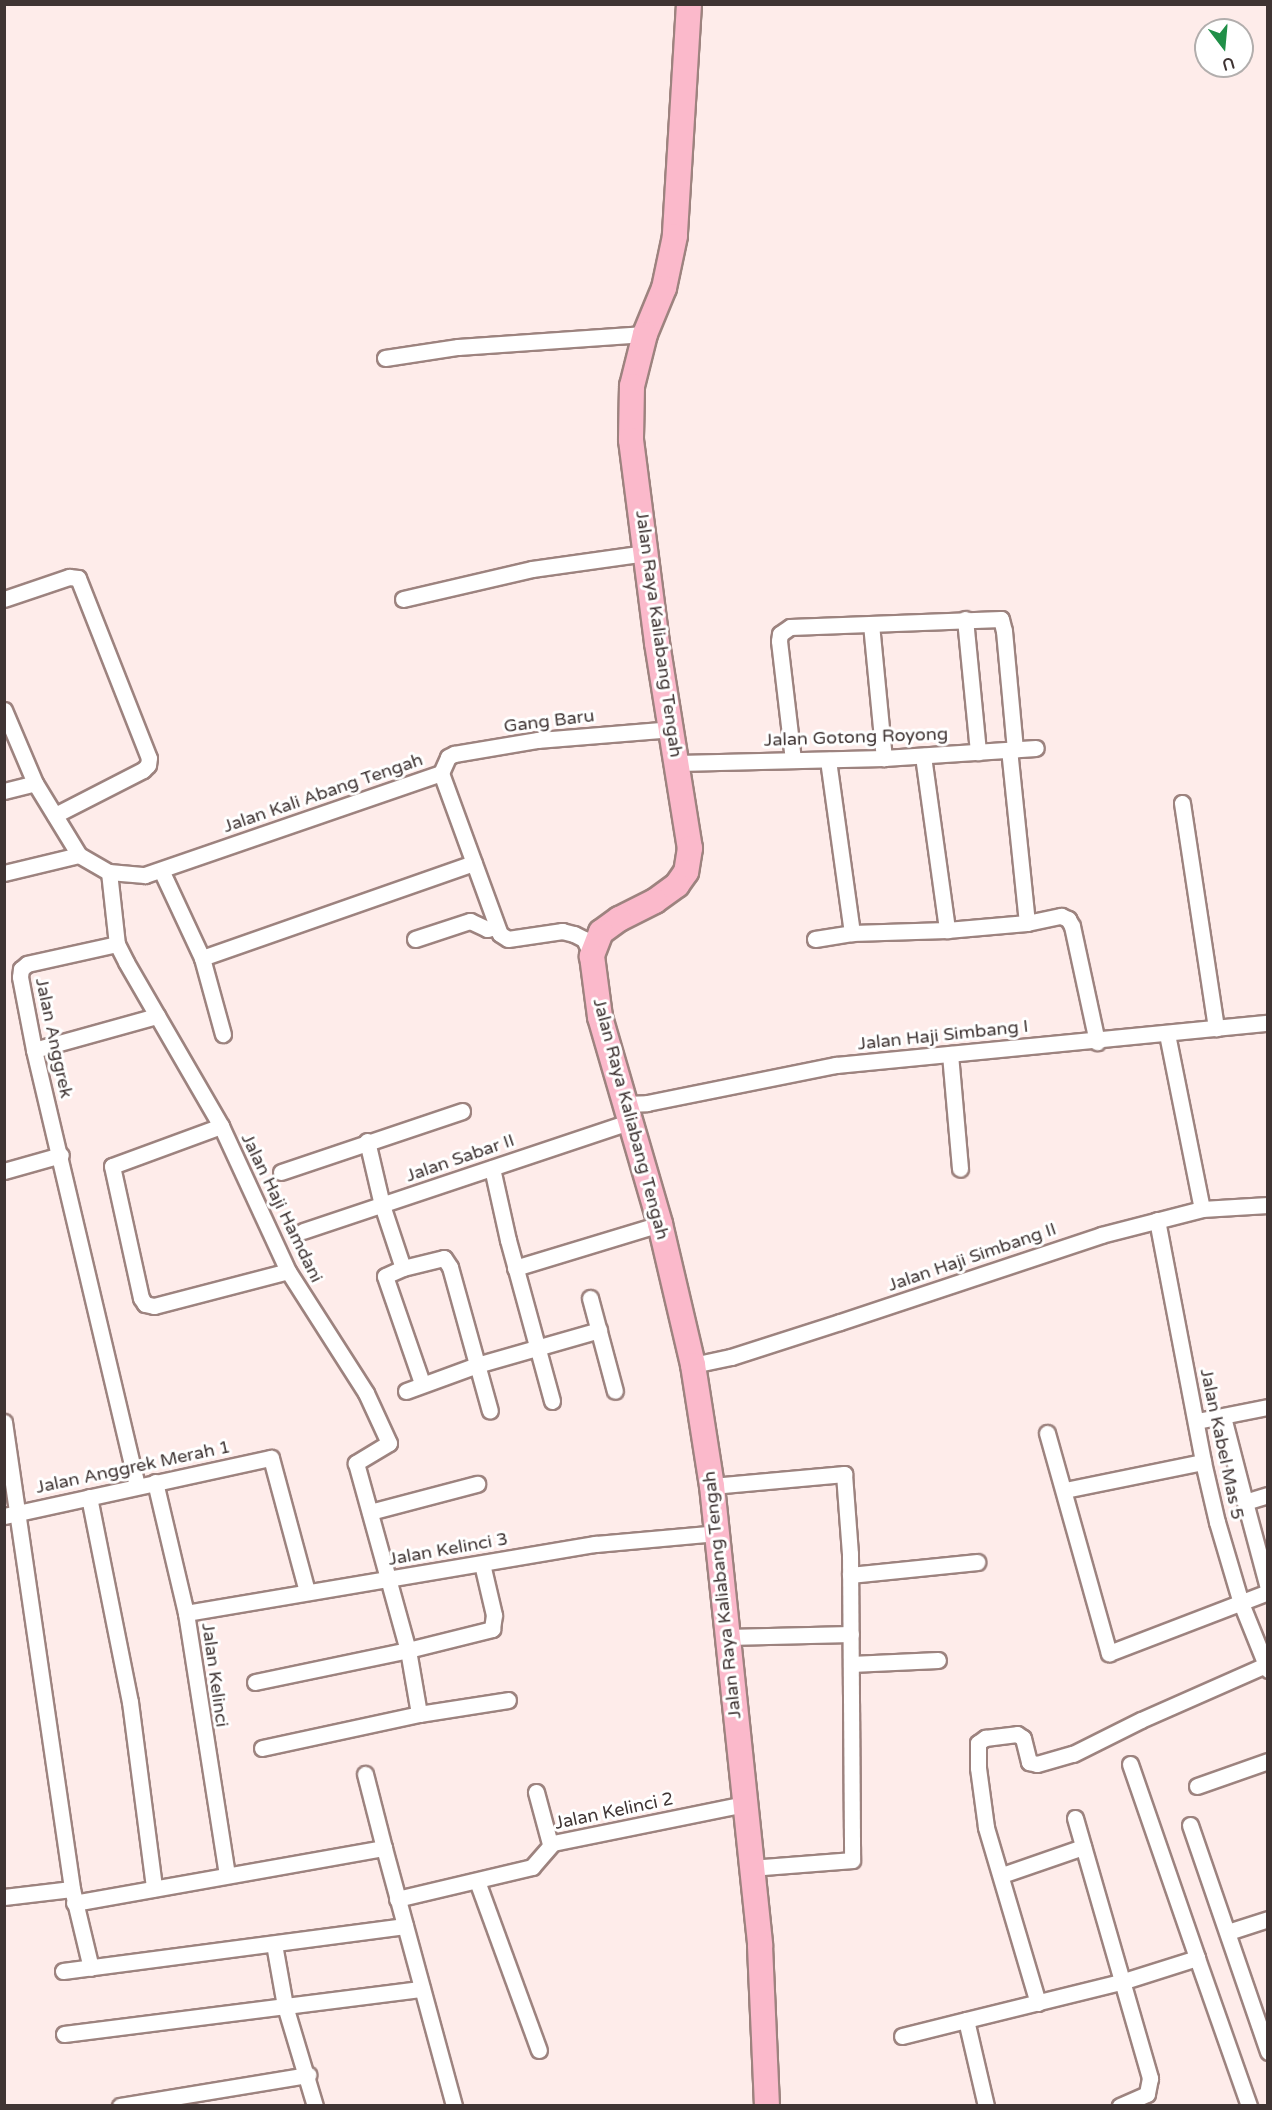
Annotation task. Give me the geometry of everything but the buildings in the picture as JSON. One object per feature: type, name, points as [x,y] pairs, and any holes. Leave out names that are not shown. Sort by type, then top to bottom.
[{"type":"main road","name":"Jalan Raya Kaliabang Tengah","points":[[689,4],[675,236],[664,288],[645,334],[632,386],[631,440],[657,643],[678,762],[690,848],[686,872],[677,885],[655,901],[619,919],[602,932],[592,956],[600,1017],[660,1224],[693,1365],[712,1486],[760,1946],[767,2106]]},
{"type":"street","points":[[385,358],[458,347],[645,334]]},
{"type":"street","points":[[403,599],[532,569],[646,553]]},
{"type":"street","points":[[4,599],[69,577],[78,578],[149,758],[148,765],[143,770],[55,815]]},
{"type":"street","points":[[965,619],[978,752]]},
{"type":"street","points":[[793,760],[779,641],[780,634],[790,627],[1001,619],[1004,631],[1028,923]]},
{"type":"street","points":[[871,624],[884,758]]},
{"type":"street","name":"Jalan Kali Abang Tengah","points":[[4,710],[35,783],[79,855],[109,872],[145,875],[441,773],[497,927]]},
{"type":"street","name":"Gang Baru","points":[[441,773],[448,757],[454,754],[537,740],[672,729]]},
{"type":"street","name":"Jalan Gotong Royong","points":[[678,762],[884,758],[1036,748]]},
{"type":"street","points":[[923,756],[947,930]]},
{"type":"street","points":[[828,760],[852,933]]},
{"type":"street","points":[[4,791],[35,783]]},
{"type":"street","points":[[1182,803],[1216,1028]]},
{"type":"street","points":[[4,873],[79,855]]},
{"type":"street","points":[[202,958],[474,863]]},
{"type":"street","points":[[161,870],[202,958],[223,1034]]},
{"type":"street","name":"Jalan Haji Hamdani","points":[[109,872],[117,944],[221,1126],[288,1271],[366,1393],[389,1443],[356,1464],[408,1650],[419,1714]]},
{"type":"street","points":[[815,939],[852,933],[947,930],[1028,923],[1061,916],[1068,919],[1097,1042]]},
{"type":"street","points":[[415,939],[470,921],[487,929],[497,927],[500,934],[508,939],[562,931],[574,934],[584,939],[592,956]]},
{"type":"street","name":"Jalan Anggrek","points":[[117,944],[27,964],[21,969],[20,977],[34,1050],[61,1155],[137,1486]]},
{"type":"street","points":[[34,1050],[157,1016]]},
{"type":"street","name":"Jalan Haji Simbang I","points":[[627,1113],[647,1103],[837,1065],[1097,1042],[1268,1023]]},
{"type":"street","points":[[1167,1034],[1202,1209]]},
{"type":"street","points":[[950,1054],[960,1168]]},
{"type":"street","points":[[281,1172],[367,1141],[462,1111]]},
{"type":"street","name":"Jalan Sabar II","points":[[303,1231],[492,1168],[627,1113]]},
{"type":"street","points":[[221,1126],[112,1166],[141,1298],[145,1304],[154,1306],[288,1271]]},
{"type":"street","points":[[367,1141],[382,1205],[403,1268]]},
{"type":"street","points":[[4,1171],[61,1155]]},
{"type":"street","points":[[492,1168],[515,1268],[552,1401]]},
{"type":"street","name":"Jalan Haji Simbang II","points":[[693,1365],[731,1357],[1101,1235],[1202,1209],[1268,1205]]},
{"type":"street","name":"Jalan Kabel Mas 5","points":[[1157,1220],[1203,1462],[1217,1522],[1241,1603],[1267,1667]]},
{"type":"street","points":[[515,1268],[660,1224]]},
{"type":"street","points":[[422,1383],[385,1280],[387,1273],[438,1258],[448,1262],[490,1411]]},
{"type":"street","points":[[590,1298],[615,1391]]},
{"type":"street","points":[[406,1391],[422,1383],[477,1365],[599,1330]]},
{"type":"street","points":[[1197,1421],[1268,1407]]},
{"type":"street","points":[[1047,1433],[1065,1490],[1109,1653],[1241,1603],[1268,1590],[1223,1417]]},
{"type":"street","points":[[4,1422],[11,1514],[73,1896],[91,1968]]},
{"type":"street","name":"Jalan Anggrek Merah 1","points":[[11,1514],[271,1458],[307,1592]]},
{"type":"street","points":[[1065,1490],[1203,1462]]},
{"type":"street","points":[[712,1486],[844,1474],[850,1575],[852,1860],[751,1868]]},
{"type":"street","name":"Jalan Kelinci","points":[[155,1482],[186,1613],[227,1875]]},
{"type":"street","points":[[370,1512],[477,1484]]},
{"type":"street","points":[[1245,1502],[1268,1496]]},
{"type":"street","points":[[89,1497],[130,1702],[153,1888]]},
{"type":"street","name":"Jalan Kelinci 3","points":[[186,1613],[595,1544],[718,1533]]},
{"type":"street","points":[[850,1575],[977,1562]]},
{"type":"street","points":[[255,1682],[408,1650],[492,1629],[494,1615],[482,1564]]},
{"type":"street","points":[[727,1637],[851,1634]]},
{"type":"street","points":[[851,1664],[938,1660]]},
{"type":"street","points":[[1038,2003],[986,1827],[978,1768],[977,1746],[981,1740],[1017,1734],[1023,1738],[1029,1762],[1037,1764],[1073,1754],[1141,1720],[1267,1667]]},
{"type":"street","points":[[262,1748],[419,1714],[508,1700]]},
{"type":"street","points":[[1197,1786],[1268,1761]]},
{"type":"street","points":[[1131,1764],[1250,2106]]},
{"type":"street","points":[[364,1774],[454,2106]]},
{"type":"street","points":[[536,1791],[550,1845]]},
{"type":"street","name":"Jalan Kelinci 2","points":[[398,1899],[532,1867],[550,1845],[744,1804]]},
{"type":"street","points":[[1075,1818],[1150,2084],[1147,2094],[1120,2106]]},
{"type":"street","points":[[1190,1825],[1268,2052]]},
{"type":"street","points":[[1002,1875],[1083,1847]]},
{"type":"street","points":[[4,1897],[73,1896],[153,1888],[384,1848]]},
{"type":"street","points":[[477,1881],[539,2050]]},
{"type":"street","points":[[1228,1932],[1268,1919]]},
{"type":"street","points":[[63,1971],[405,1926]]},
{"type":"street","points":[[274,1944],[285,2006],[308,2075],[315,2106]]},
{"type":"street","points":[[902,2036],[1121,1982],[1197,1958]]},
{"type":"street","points":[[64,2034],[422,1989]]},
{"type":"street","points":[[966,2020],[986,2106]]},
{"type":"street","points":[[120,2106],[308,2075]]}]
